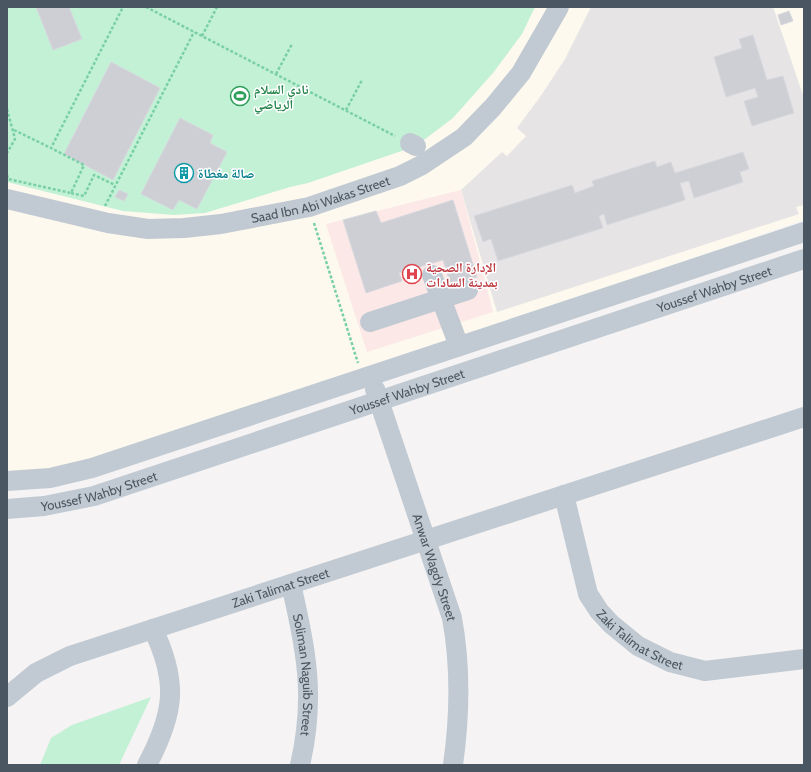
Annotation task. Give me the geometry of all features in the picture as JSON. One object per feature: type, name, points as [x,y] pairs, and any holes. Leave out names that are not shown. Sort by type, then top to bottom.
[{"type":"street","name":"Saad Ibn Abi Wakas Street","points":[[7,199],[108,223],[148,229],[184,228],[221,224],[309,207],[400,176],[422,165],[464,137],[494,106],[521,73],[559,7]]},
{"type":"street","name":"Youssef Wahby Street","points":[[7,482],[50,478],[92,468],[804,232]]},
{"type":"street","name":"Youssef Wahby Street","points":[[7,509],[44,506],[94,496],[804,259]]},
{"type":"street","points":[[432,275],[460,346]]},
{"type":"street","points":[[370,322],[468,290]]},
{"type":"street","name":"Anwar Wagdy Street","points":[[367,377],[379,401],[452,618],[457,646],[459,708],[453,765]]},
{"type":"street","name":"Zaki Talimat Street","points":[[7,697],[21,684],[52,664],[153,629],[804,417]]},
{"type":"street","name":"Zaki Talimat Street","points":[[564,495],[588,594],[599,611],[611,624],[638,646],[670,662],[705,671],[804,659]]},
{"type":"street","name":"Soliman Naguib Street","points":[[291,584],[305,646],[308,671],[308,723],[300,765]]},
{"type":"street","points":[[147,765],[162,735],[170,703],[170,675],[167,661],[153,629]]},
{"type":"path","points":[[51,148],[123,7]]},
{"type":"path","points":[[146,7],[413,145]]},
{"type":"path","points":[[202,36],[217,7]]},
{"type":"path","points":[[104,207],[194,32]]},
{"type":"path","points":[[276,74],[292,44]]},
{"type":"path","points":[[346,110],[362,80]]},
{"type":"path","points":[[7,109],[15,138],[7,153]]},
{"type":"path","points":[[13,130],[84,165],[71,193]]},
{"type":"path","points":[[7,175],[8,179],[84,196],[94,175],[115,185]]},
{"type":"path","points":[[309,207],[367,377]]},
{"type":"shaded area","points":[[7,7],[804,7],[804,220],[87,465],[7,473]]},
{"type":"shaded area","points":[[591,7],[773,7],[804,98],[804,205],[796,207],[799,214],[497,312],[461,190],[502,152],[507,156],[526,136],[517,128],[565,59]]},
{"type":"shaded area","name":"الإدارة الصحية بمدينة السادات","points":[[461,190],[493,312],[367,352],[326,224]]},
{"type":"green space","name":"نادي السلام الرياضي","points":[[7,7],[535,7],[522,34],[493,73],[453,118],[416,146],[308,183],[205,213],[174,215],[123,211],[7,182]]},
{"type":"green space","points":[[151,697],[119,765],[40,765],[51,738],[72,725]]},
{"type":"building","points":[[36,7],[69,7],[82,39],[53,50]]},
{"type":"building","points":[[789,11],[793,21],[781,25],[778,15]]},
{"type":"building","points":[[753,35],[767,80],[783,76],[794,113],[752,126],[744,101],[758,97],[755,88],[726,97],[714,57],[742,48],[739,39]]},
{"type":"building","points":[[111,62],[160,88],[113,180],[64,154]]},
{"type":"building","name":"صالة مغطاة","points":[[180,118],[213,135],[210,143],[227,152],[197,209],[179,200],[173,210],[141,194]]},
{"type":"building","points":[[743,152],[749,169],[740,172],[743,182],[694,198],[689,181],[680,183],[685,200],[607,225],[604,214],[599,216],[603,228],[498,261],[491,239],[483,242],[474,216],[572,185],[575,193],[594,186],[592,181],[655,161],[657,167],[671,162],[675,173]]},
{"type":"building","points":[[119,190],[128,194],[124,201],[115,197]]},
{"type":"building","points":[[453,200],[477,277],[451,286],[443,260],[399,273],[402,281],[366,293],[343,220],[376,211],[381,223]]},
{"type":"place","name":"نادي السلام الرياضي","points":[[240,96]]},
{"type":"place","name":"صالة مغطاة","points":[[184,173]]},
{"type":"place","name":"الإدارة الصحية بمدينة السادات","points":[[412,274]]}]
